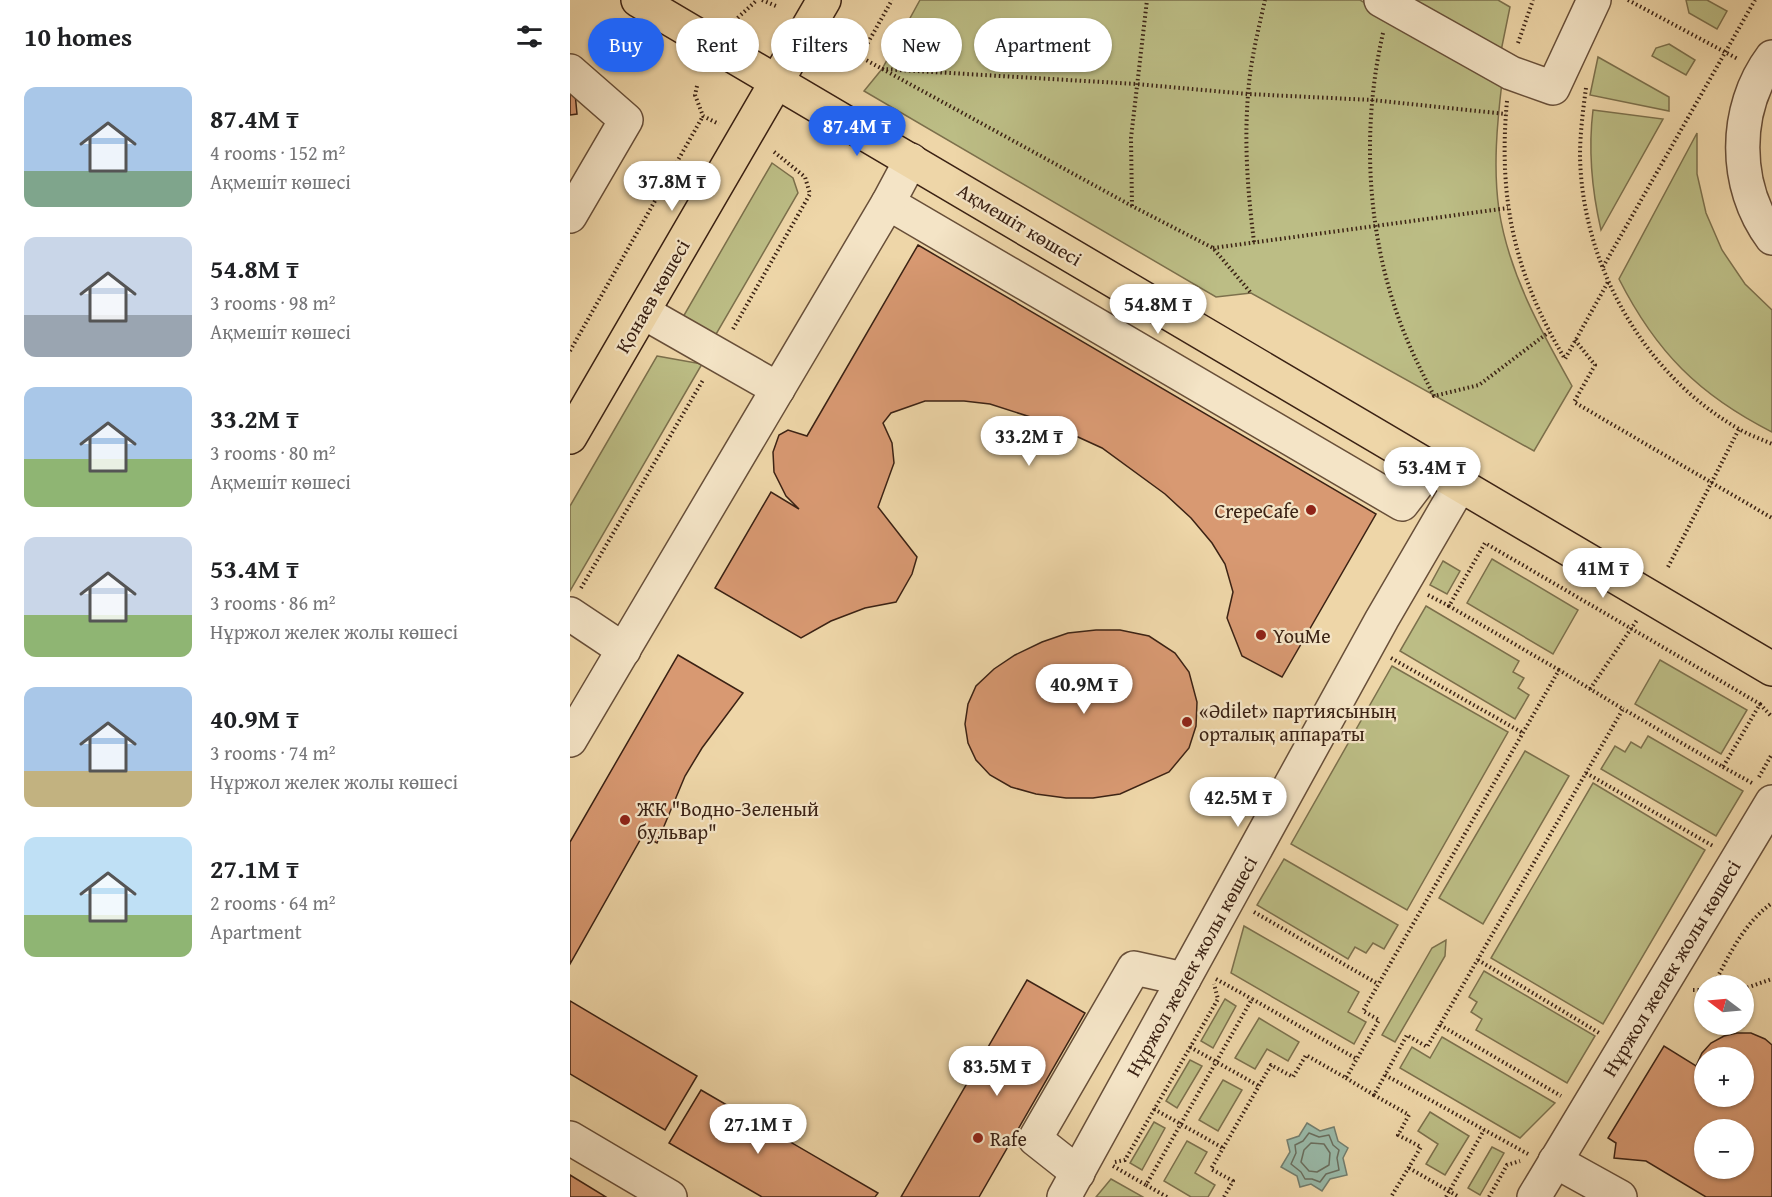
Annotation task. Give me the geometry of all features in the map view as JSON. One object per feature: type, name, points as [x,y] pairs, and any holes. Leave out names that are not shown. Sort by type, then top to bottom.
[{"type":"main road","name":"Ақмешіт көшесі","points":[[638,0],[1772,669]]},
{"type":"main road","name":"Қонаев көшесі","points":[[570,437],[824,0]]},
{"type":"street","points":[[1386,3],[1511,73],[1553,88],[1594,0]]},
{"type":"street","points":[[1767,64],[1748,102],[1742,144],[1747,186],[1762,225],[1772,238]]},
{"type":"street","points":[[570,71],[626,120],[570,216]]},
{"type":"street","points":[[570,740],[888,203],[911,160]]},
{"type":"street","points":[[888,203],[1402,504],[1430,467]]},
{"type":"street","points":[[643,312],[778,389]]},
{"type":"street","name":"Нұржол желек жолы көшесі","points":[[1071,1185],[1460,484]]},
{"type":"street","points":[[570,614],[624,650]]},
{"type":"street","name":"Нұржол желек жолы көшесі","points":[[1534,1197],[1759,793]]},
{"type":"street","points":[[1071,1185],[1035,1139],[1134,968],[1184,979]]},
{"type":"street","points":[[570,1138],[670,1197]]},
{"type":"street","points":[[1555,1161],[1620,1197]]},
{"type":"path","points":[[738,18],[757,0]]},
{"type":"path","points":[[762,0],[776,6]]},
{"type":"path","points":[[869,41],[892,0]]},
{"type":"path","points":[[1132,206],[1131,138],[1147,0]]},
{"type":"path","points":[[1254,243],[1247,184],[1248,94],[1265,0]]},
{"type":"path","points":[[1533,0],[1522,30],[1511,73],[1503,160],[1508,208],[1521,266],[1533,300],[1564,359],[1609,281]]},
{"type":"path","points":[[1628,0],[1725,52],[1767,64]]},
{"type":"path","points":[[1603,268],[1755,0]]},
{"type":"path","points":[[1386,3],[1372,100],[1369,163],[1375,226],[1391,294],[1408,342],[1434,396],[1479,385],[1549,332]]},
{"type":"path","points":[[887,72],[1213,248],[1251,293]]},
{"type":"path","points":[[933,72],[1136,84],[1248,94],[1372,100],[1506,114]]},
{"type":"path","points":[[697,86],[695,95],[703,116],[720,124]]},
{"type":"path","points":[[1587,86],[1580,156],[1584,197],[1592,238],[1624,314],[1647,347],[1674,379],[1705,406],[1739,429],[1772,444]]},
{"type":"path","points":[[570,351],[703,116]]},
{"type":"path","points":[[1213,248],[1508,208]]},
{"type":"path","points":[[1575,340],[1595,365],[1574,402],[1772,518]]},
{"type":"path","points":[[1668,567],[1739,429]]},
{"type":"path","points":[[1449,606],[1485,543],[1760,704],[1772,717]]},
{"type":"path","points":[[1422,603],[1427,594],[1449,606],[1724,767],[1759,793],[1772,754]]},
{"type":"path","points":[[1590,689],[1642,612]]},
{"type":"path","points":[[1396,648],[1390,657],[1522,733]]},
{"type":"path","points":[[1346,1078],[1379,1020],[1363,1011],[1559,670]]},
{"type":"path","points":[[1724,767],[1760,704]]},
{"type":"path","points":[[1374,1095],[1407,1035],[1427,1047],[1623,709]]},
{"type":"path","points":[[1586,773],[1718,848]]},
{"type":"path","points":[[1719,975],[1733,947],[1761,911],[1772,903]]},
{"type":"path","points":[[1248,909],[1378,984]]},
{"type":"path","points":[[1478,960],[1606,1036]]},
{"type":"path","points":[[1167,1197],[1109,1164],[1125,1160],[1218,999],[1212,978],[1357,1059]]},
{"type":"path","points":[[1754,985],[1772,979]]},
{"type":"path","points":[[1146,1185],[1252,999]]},
{"type":"path","points":[[1440,1025],[1567,1101]]},
{"type":"path","points":[[1190,1047],[1259,1086]]},
{"type":"path","points":[[1224,1197],[1233,1181],[1210,1169],[1271,1065],[1293,1077],[1305,1054],[1409,1116],[1398,1135],[1421,1148],[1391,1197]]},
{"type":"path","points":[[1385,1075],[1533,1157],[1507,1165],[1489,1197]]},
{"type":"path","points":[[1154,1109],[1223,1148]]},
{"type":"path","points":[[1446,1197],[1484,1130]]},
{"type":"path","points":[[1409,1168],[1459,1197]]},
{"type":"green space","points":[[920,0],[1360,0],[1502,82],[1496,162],[1497,194],[1504,234],[1518,279],[1572,386],[1534,451],[1251,293],[1216,297],[864,91],[881,70],[962,72],[962,18],[910,18]]},
{"type":"green space","points":[[1409,0],[1498,0],[1510,7],[1500,56]]},
{"type":"green space","points":[[1686,0],[1707,0],[1727,11],[1717,29],[1689,13]]},
{"type":"green space","points":[[1669,44],[1695,60],[1686,75],[1652,56],[1656,48]]},
{"type":"green space","points":[[1598,57],[1669,97],[1669,111],[1590,95]]},
{"type":"green space","points":[[1593,110],[1663,119],[1601,230],[1592,171]]},
{"type":"green space","points":[[1697,133],[1697,174],[1706,213],[1722,250],[1745,284],[1772,310],[1772,432],[1722,403],[1682,369],[1648,328],[1619,279]]},
{"type":"green space","points":[[772,163],[793,178],[798,193],[715,336],[683,317]]},
{"type":"green space","points":[[657,356],[702,364],[570,591],[570,506]]},
{"type":"green space","points":[[1492,559],[1578,610],[1553,654],[1467,603]]},
{"type":"green space","points":[[1443,561],[1460,571],[1447,594],[1430,585]]},
{"type":"green space","points":[[1426,606],[1519,661],[1513,672],[1524,678],[1518,688],[1529,695],[1515,719],[1400,651]]},
{"type":"green space","points":[[1660,660],[1747,710],[1721,754],[1635,704]]},
{"type":"green space","points":[[1392,666],[1508,732],[1407,910],[1291,844]]},
{"type":"green space","points":[[1648,736],[1743,791],[1716,836],[1601,769],[1615,746],[1625,752],[1631,742],[1641,748]]},
{"type":"green space","points":[[1525,751],[1569,776],[1483,924],[1439,898]]},
{"type":"green space","points":[[1593,783],[1705,850],[1603,1024],[1491,958]]},
{"type":"green space","points":[[1284,859],[1398,925],[1384,949],[1373,943],[1366,953],[1355,947],[1348,959],[1257,905]]},
{"type":"green space","points":[[1244,926],[1359,992],[1348,1012],[1366,1022],[1354,1044],[1231,973]]},
{"type":"green space","points":[[1446,940],[1445,956],[1395,1042],[1382,1035],[1432,948]]},
{"type":"green space","points":[[1484,971],[1595,1036],[1567,1083],[1476,1030],[1482,1019],[1471,1012],[1477,1002],[1469,997]]},
{"type":"green space","points":[[1225,999],[1236,1006],[1213,1048],[1201,1041]]},
{"type":"green space","points":[[1259,1018],[1299,1042],[1288,1061],[1267,1049],[1255,1069],[1235,1058]]},
{"type":"green space","points":[[1442,1037],[1555,1103],[1520,1138],[1400,1068],[1412,1047],[1430,1058]]},
{"type":"green space","points":[[1190,1060],[1202,1066],[1177,1108],[1166,1101]]},
{"type":"green space","points":[[1223,1080],[1242,1090],[1218,1131],[1199,1120]]},
{"type":"green space","points":[[1430,1112],[1469,1136],[1445,1175],[1426,1164],[1438,1144],[1418,1131]]},
{"type":"green space","points":[[1154,1122],[1165,1128],[1142,1170],[1130,1163]]},
{"type":"green space","points":[[1187,1141],[1207,1152],[1195,1173],[1215,1185],[1208,1197],[1191,1197],[1164,1181]]},
{"type":"green space","points":[[1492,1147],[1504,1153],[1480,1195],[1468,1188]]},
{"type":"green space","points":[[1111,1179],[1143,1197],[1096,1197]]},
{"type":"water","points":[[1307,1123],[1320,1131],[1334,1127],[1338,1141],[1348,1148],[1343,1158],[1347,1175],[1330,1179],[1322,1191],[1311,1184],[1300,1187],[1297,1176],[1281,1167],[1290,1152],[1287,1140],[1299,1136]]},
{"type":"building","points":[[570,80],[575,93],[577,114],[570,115]]},
{"type":"building","points":[[918,245],[1376,514],[1282,677],[1242,656],[1227,618],[1233,592],[1225,564],[1212,543],[1191,518],[1165,494],[1102,448],[1043,421],[990,404],[925,401],[891,413],[883,423],[892,443],[894,463],[878,507],[917,557],[912,574],[896,602],[865,608],[831,621],[801,638],[715,588],[771,492],[799,509],[786,496],[774,472],[773,452],[779,435],[788,430],[807,436]]},
{"type":"building","points":[[1120,630],[1149,636],[1175,653],[1189,672],[1197,702],[1196,726],[1189,748],[1169,772],[1120,794],[1093,798],[1066,798],[1036,794],[1011,787],[990,775],[976,760],[968,743],[965,724],[968,704],[976,686],[994,669],[1015,655],[1042,642],[1068,633]]},
{"type":"building","name":"ЖК \"Водно-Зеленый бульвар\"","points":[[678,655],[743,693],[702,748],[685,776],[657,843],[643,835],[570,964],[570,842]]},
{"type":"building","points":[[1027,980],[1085,1013],[979,1197],[901,1197]]},
{"type":"building","points":[[570,1001],[697,1076],[665,1130],[570,1074]]},
{"type":"building","points":[[1754,1034],[1772,1045],[1772,1197],[1706,1197],[1646,1161],[1614,1158],[1616,1143],[1608,1138],[1664,1046],[1694,1065],[1694,1107],[1754,1107],[1754,1047],[1707,1047],[1728,1035]]},
{"type":"building","points":[[701,1090],[878,1193],[875,1197],[762,1197],[669,1143]]},
{"type":"building","points":[[570,1175],[606,1197],[570,1197]]},
{"type":"place","name":"CrepeCafe","points":[[1311,510]]},
{"type":"place","name":"YouMe","points":[[1261,635]]},
{"type":"place","name":"«Әdilet» партиясының орталық аппараты","points":[[1187,722]]},
{"type":"place","name":"ЖК \"Водно-Зеленый бульвар\"","points":[[625,820]]},
{"type":"place","name":"Rafe","points":[[978,1138]]}]
